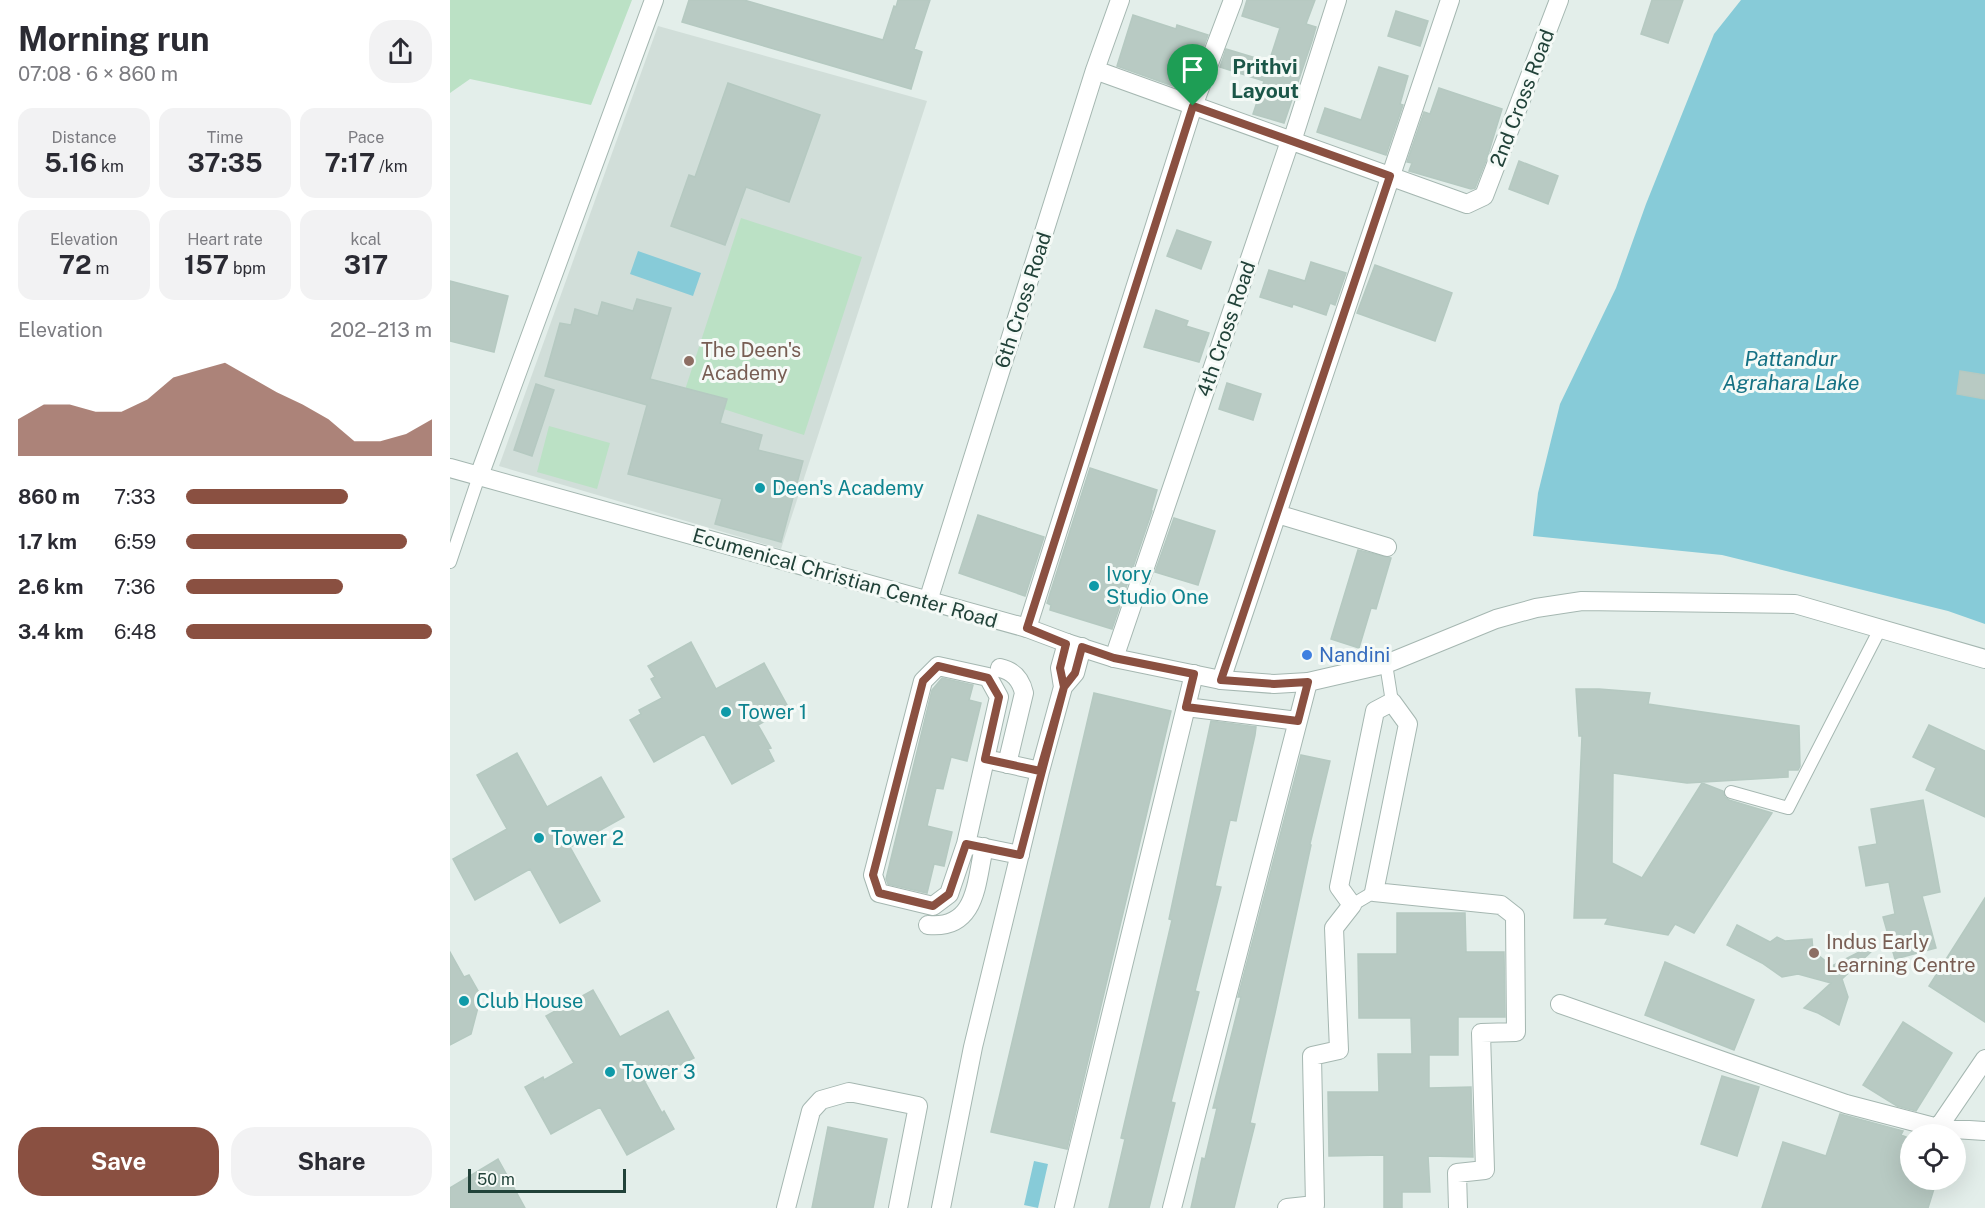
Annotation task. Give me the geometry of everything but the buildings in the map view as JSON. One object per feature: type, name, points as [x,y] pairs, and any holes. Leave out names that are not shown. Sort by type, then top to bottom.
[{"type":"street","points":[[479,476],[654,0]]},
{"type":"street","name":"6th Cross Road","points":[[928,601],[1095,70],[1120,0]]},
{"type":"street","points":[[1027,628],[1193,106],[1233,0]]},
{"type":"street","name":"4th Cross Road","points":[[1114,658],[1290,141],[1294,135],[1337,0]]},
{"type":"street","points":[[1221,680],[1450,0]]},
{"type":"street","name":"2nd Cross Road","points":[[1390,176],[1467,204],[1484,196],[1559,0]]},
{"type":"street","points":[[1095,70],[1390,176]]},
{"type":"street","name":"Ecumenical Christian Center Road","points":[[450,468],[1027,628],[1114,658],[1221,680],[1274,684],[1308,682],[1386,664],[1496,619],[1536,608],[1582,601],[1795,604],[1985,659]]},
{"type":"street","points":[[1277,514],[1387,547]]},
{"type":"street","points":[[941,1208],[973,1047],[1040,771],[1064,687],[1060,668],[1074,645]]},
{"type":"street","points":[[928,925],[937,926],[955,921],[971,906],[985,759],[999,697],[988,678],[938,666],[923,681],[881,841],[873,875],[879,893],[933,906],[949,894],[975,846]]},
{"type":"street","points":[[1000,668],[1006,669],[1017,677],[1024,693],[1007,764]]},
{"type":"street","points":[[1064,1208],[1194,674]]},
{"type":"street","points":[[1172,1208],[1308,682]]},
{"type":"street","points":[[1287,1208],[1315,1205],[1312,1056],[1339,1050],[1334,928],[1352,905],[1339,887],[1376,711],[1392,702],[1408,724],[1374,892],[1501,905],[1515,916],[1516,1032],[1481,1033],[1485,1170],[1457,1173],[1458,1208]]},
{"type":"street","points":[[1186,707],[1298,721]]},
{"type":"street","points":[[985,759],[1040,771]]},
{"type":"street","points":[[975,846],[1020,855]]},
{"type":"street","points":[[1560,1004],[1846,1104],[1923,1124]]},
{"type":"street","points":[[1941,1124],[1985,1059]]},
{"type":"street","points":[[869,1086],[914,1093],[921,1100],[898,1208]]},
{"type":"street","points":[[786,1208],[811,1111],[821,1100],[849,1092],[918,1106]]},
{"type":"street","points":[[1966,1130],[1985,1131]]},
{"type":"lane","points":[[450,562],[479,476]]},
{"type":"lane","points":[[1731,792],[1788,808],[1880,629]]},
{"type":"lane","points":[[1386,664],[1392,702]]},
{"type":"lane","points":[[1352,905],[1374,892]]},
{"type":"shaded area","name":"The Deen's Academy","points":[[658,26],[927,101],[781,549],[499,466]]},
{"type":"green space","points":[[450,0],[632,0],[591,105],[470,79],[450,93]]},
{"type":"green space","points":[[741,218],[862,257],[804,435],[683,396]]},
{"type":"green space","points":[[549,426],[610,443],[597,489],[537,472]]},
{"type":"water","name":"Pattandur Agrahara Lake","points":[[1741,0],[1985,0],[1985,624],[1948,611],[1722,555],[1533,536],[1538,493],[1560,404],[1616,288],[1646,204],[1714,34]]},
{"type":"water","points":[[638,251],[701,273],[693,296],[630,274]]},
{"type":"water","points":[[1034,1161],[1048,1164],[1038,1208],[1024,1205]]},
{"type":"place","name":"The Deen's Academy","points":[[689,361]]},
{"type":"place","name":"Deen's Academy","points":[[760,488]]},
{"type":"place","name":"Ivory Studio One","points":[[1094,586]]},
{"type":"place","name":"Nandini","points":[[1307,655]]},
{"type":"place","name":"Tower 1","points":[[726,712]]},
{"type":"place","name":"Tower 2","points":[[539,838]]},
{"type":"place","name":"Indus Early Learning Centre","points":[[1814,953]]},
{"type":"place","name":"Club House","points":[[464,1001]]},
{"type":"place","name":"Tower 3","points":[[610,1072]]},
{"type":"district","name":"Prithvi Layout","points":[[1265,79]]},
{"type":"route","points":[[1193,106],[1027,628],[1066,644],[1060,668],[1064,687],[1040,771],[985,759],[999,697],[988,678],[938,666],[923,681],[873,875],[879,893],[933,906],[949,894],[966,844],[1020,855],[1040,771],[1064,687],[1075,673],[1082,647],[1114,658],[1194,674],[1186,707],[1298,721],[1308,682],[1274,684],[1221,680],[1390,176],[1193,106]]}]
